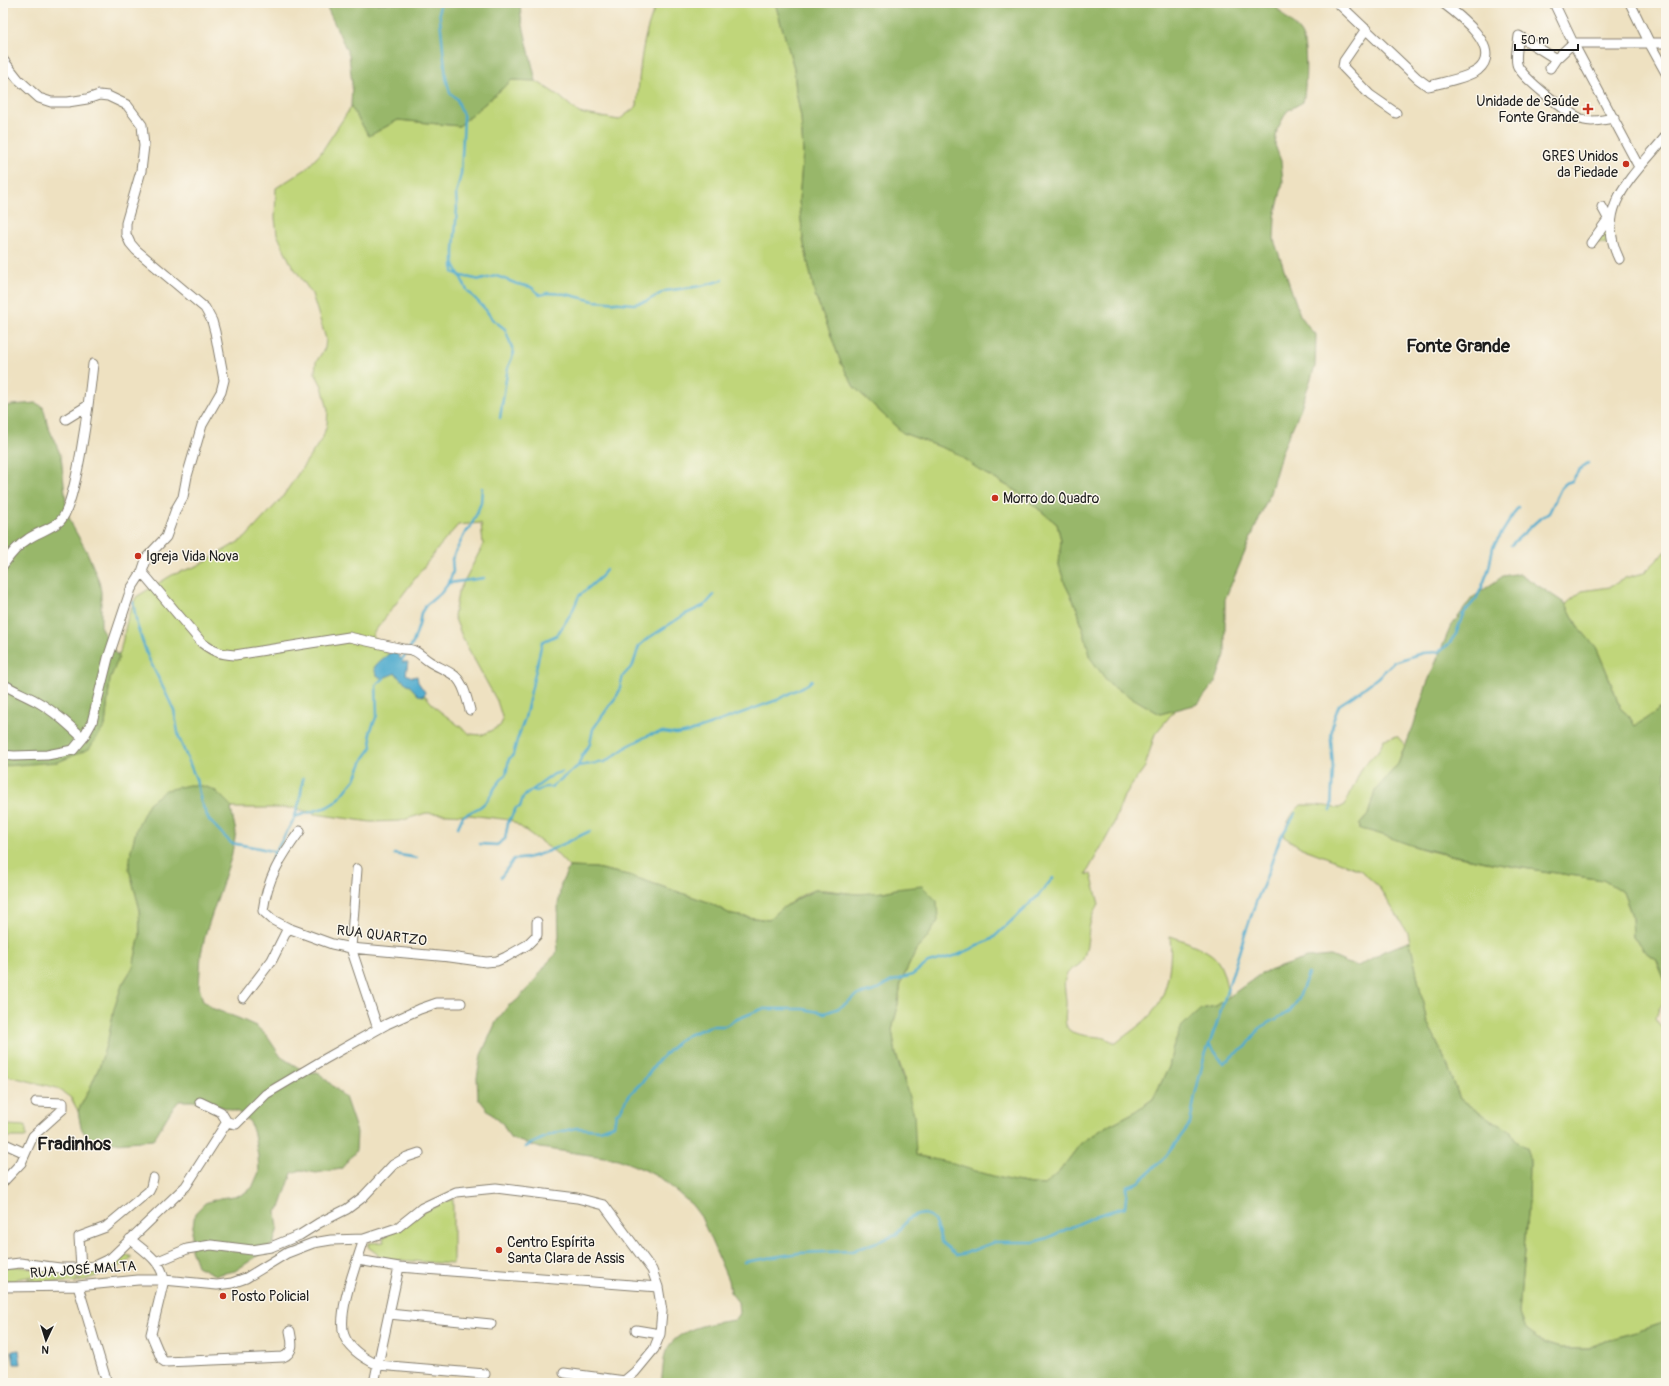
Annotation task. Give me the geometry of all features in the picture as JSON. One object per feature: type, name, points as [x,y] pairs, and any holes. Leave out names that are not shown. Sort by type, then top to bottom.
[{"type":"street","points":[[1338,3],[1426,85],[1470,74],[1478,69],[1484,61],[1487,53],[1484,44],[1456,13],[1443,3]]},
{"type":"street","points":[[1554,3],[1640,167]]},
{"type":"street","points":[[1630,3],[1666,73]]},
{"type":"street","points":[[1366,30],[1344,61],[1343,67],[1370,96],[1396,113]]},
{"type":"street","points":[[1556,59],[1519,36],[1517,64],[1524,75],[1562,107],[1584,120],[1593,121],[1614,118]]},
{"type":"street","points":[[1550,68],[1556,59],[1574,43],[1666,43]]},
{"type":"street","points":[[3,60],[18,79],[39,98],[51,102],[68,102],[87,99],[99,95],[108,96],[127,105],[142,125],[144,146],[141,171],[126,223],[126,234],[130,243],[136,250],[205,308],[212,321],[215,332],[224,380],[221,392],[202,425],[187,476],[183,497],[176,509],[166,538],[147,558],[142,572],[131,589],[108,658],[92,722],[83,738],[72,750],[47,755],[14,756],[3,754]]},
{"type":"street","points":[[1591,243],[1610,216],[1626,184],[1666,136]]},
{"type":"street","points":[[1602,207],[1610,216],[1611,242],[1618,259]]},
{"type":"street","points":[[3,565],[13,552],[27,539],[60,521],[67,510],[77,472],[93,364]]},
{"type":"street","points":[[66,419],[87,406]]},
{"type":"street","points":[[142,572],[202,643],[222,654],[235,655],[349,637],[403,649],[416,650],[430,662],[456,677],[465,692],[470,710]]},
{"type":"street","points":[[3,684],[14,692],[35,700],[58,715],[83,738]]},
{"type":"street","name":"RUA QUARTZO","points":[[300,831],[283,853],[273,873],[263,911],[273,920],[288,928],[332,944],[351,948],[450,957],[486,962],[498,961],[527,945],[537,935],[537,922]]},
{"type":"street","points":[[357,869],[351,948],[378,1029]]},
{"type":"street","points":[[243,998],[272,960],[288,928]]},
{"type":"street","points":[[200,1102],[221,1112],[227,1122],[236,1124],[266,1094],[325,1058],[378,1029],[420,1009],[437,1003],[461,1003]]},
{"type":"street","points":[[3,1182],[21,1163],[34,1136],[63,1109],[64,1106],[63,1103],[57,1102],[36,1102]]},
{"type":"street","name":"RUA JOSÉ MALTA","points":[[3,1265],[20,1263],[60,1268],[81,1268],[94,1266],[111,1258],[186,1186],[227,1122]]},
{"type":"street","points":[[3,1143],[25,1153]]},
{"type":"street","name":"RUA JOSÉ MALTA","points":[[156,1262],[187,1249],[211,1245],[252,1250],[271,1247],[300,1235],[319,1223],[347,1209],[363,1197],[393,1165],[407,1157],[419,1153]]},
{"type":"street","points":[[81,1268],[79,1237],[96,1232],[114,1222],[149,1191],[153,1178]]},
{"type":"street","name":"RUA JOSÉ MALTA","points":[[3,1287],[78,1286],[107,1282],[164,1280],[217,1285],[232,1283],[246,1278],[287,1253],[313,1243],[331,1240],[364,1239],[397,1228],[422,1208],[456,1192],[496,1188],[577,1198],[604,1205],[652,1270],[658,1287],[662,1311],[660,1334]]},
{"type":"street","name":"RUA JOSÉ MALTA","points":[[130,1239],[156,1262],[163,1273],[164,1280]]},
{"type":"street","points":[[364,1239],[350,1281],[342,1328],[345,1337],[354,1349],[367,1360],[378,1364],[486,1374]]},
{"type":"street","points":[[358,1260],[399,1267],[658,1287]]},
{"type":"street","points":[[374,1383],[399,1267]]},
{"type":"street","points":[[164,1280],[151,1334],[160,1355],[165,1362],[283,1357],[288,1355],[292,1348],[290,1331]]},
{"type":"street","points":[[78,1286],[108,1383]]},
{"type":"street","points":[[389,1314],[491,1324]]},
{"type":"street","points":[[564,1374],[623,1382],[639,1367],[654,1348],[660,1334],[636,1330]]},
{"type":"green space","points":[[325,3],[520,3],[521,17],[536,81],[512,80],[459,126],[398,120],[369,136],[351,107],[352,84],[349,55]]},
{"type":"green space","points":[[657,3],[775,3],[794,68],[796,92],[801,117],[803,152],[799,201],[803,239],[815,295],[841,363],[854,387],[903,433],[954,452],[984,473],[1015,490],[1057,524],[1061,540],[1059,565],[1065,584],[1077,608],[1084,633],[1111,685],[1160,714],[1175,710],[1155,734],[1145,767],[1124,796],[1112,828],[1086,874],[1091,874],[1099,904],[1090,924],[1087,945],[1082,962],[1066,976],[1065,1018],[1067,1027],[1076,1034],[1105,1038],[1116,1043],[1144,1021],[1158,1005],[1166,986],[1170,966],[1170,936],[1208,952],[1216,959],[1223,972],[1229,997],[1216,1006],[1201,1009],[1173,1047],[1169,1067],[1153,1099],[1131,1114],[1106,1127],[1081,1143],[1059,1172],[1044,1185],[1011,1180],[916,1155],[904,1076],[896,1054],[892,1030],[897,1010],[901,982],[916,950],[927,938],[896,889],[877,893],[861,894],[816,890],[798,898],[770,920],[732,915],[708,902],[628,875],[596,868],[569,867],[555,852],[511,820],[469,815],[426,813],[400,821],[371,822],[315,814],[295,808],[233,808],[215,790],[129,869],[139,906],[140,935],[133,967],[122,985],[114,1009],[109,1035],[100,1065],[78,1111],[71,1098],[57,1088],[3,1074],[3,766],[13,764],[105,726],[110,679],[120,652],[128,616],[136,597],[172,575],[197,566],[245,538],[281,499],[323,437],[327,424],[328,410],[322,386],[315,373],[316,362],[325,348],[326,339],[312,294],[290,262],[277,234],[275,218],[276,188],[306,169],[320,154],[351,107],[369,136],[398,120],[459,126],[512,80],[536,81],[559,96],[579,113],[619,120],[637,106],[644,41]],"holes":[[[481,523],[483,545],[458,593],[454,616],[463,639],[497,701],[503,720],[500,726],[482,735],[470,734],[437,709],[372,635],[439,547],[458,525]]]},
{"type":"green space","points":[[775,3],[1274,3],[1280,12],[1301,34],[1306,57],[1306,78],[1303,102],[1287,111],[1277,130],[1275,145],[1281,161],[1283,182],[1275,217],[1274,240],[1300,315],[1316,335],[1315,367],[1299,413],[1282,451],[1270,493],[1225,599],[1225,655],[1216,681],[1198,704],[1160,714],[1110,685],[1091,659],[1077,608],[1065,584],[1059,565],[1061,540],[1057,524],[1015,490],[984,473],[954,452],[903,433],[854,387],[841,363],[815,295],[803,239],[799,201],[803,152],[801,117],[796,92],[794,68]]},
{"type":"green space","points":[[1607,226],[1609,244],[1594,242]]},
{"type":"green space","points":[[36,403],[43,407],[48,426],[61,456],[67,512],[73,527],[87,552],[99,581],[101,592],[101,628],[119,657],[110,679],[105,726],[89,749],[58,762],[3,766],[3,407]]},
{"type":"green space","points":[[1666,551],[1666,705],[1635,726],[1629,716],[1620,708],[1596,647],[1578,627],[1566,604],[1582,591],[1610,587],[1625,578],[1644,573]]},
{"type":"green space","points":[[1519,573],[1566,604],[1578,627],[1596,647],[1620,708],[1629,716],[1635,726],[1666,705],[1666,983],[1656,959],[1645,951],[1633,937],[1632,916],[1623,892],[1603,880],[1450,855],[1420,848],[1377,833],[1360,829],[1360,824],[1368,815],[1375,791],[1398,764],[1413,727],[1426,686],[1450,628],[1472,598],[1503,576]]},
{"type":"green space","points":[[1397,736],[1405,745],[1398,764],[1375,791],[1368,815],[1360,824],[1360,829],[1378,833],[1430,851],[1451,856],[1603,880],[1623,892],[1632,916],[1633,937],[1645,951],[1656,959],[1666,983],[1664,1002],[1659,1009],[1656,1018],[1666,1033],[1666,1322],[1606,1340],[1590,1348],[1561,1348],[1545,1343],[1524,1329],[1519,1314],[1528,1200],[1528,1148],[1516,1141],[1510,1130],[1491,1121],[1460,1099],[1447,1064],[1427,1022],[1408,933],[1378,886],[1360,870],[1302,848],[1284,837],[1286,827],[1290,819],[1301,805],[1318,805],[1339,808],[1345,805],[1362,768],[1378,751],[1384,739]]},
{"type":"green space","points":[[189,785],[204,786],[214,790],[233,808],[231,809],[236,832],[231,858],[206,932],[201,954],[199,987],[203,1001],[214,1009],[256,1026],[267,1036],[281,1057],[299,1068],[320,1074],[345,1097],[357,1132],[356,1151],[341,1169],[316,1173],[301,1170],[292,1173],[280,1208],[276,1211],[278,1228],[273,1244],[235,1271],[215,1275],[197,1266],[191,1249],[195,1213],[205,1203],[220,1198],[241,1195],[252,1188],[259,1172],[258,1156],[250,1122],[238,1112],[203,1101],[179,1101],[172,1109],[153,1140],[115,1143],[89,1140],[81,1128],[78,1111],[100,1065],[109,1035],[114,1009],[122,985],[133,967],[140,935],[139,906],[129,869],[131,850],[137,827],[149,803],[166,790]]},
{"type":"green space","points":[[569,867],[596,868],[628,875],[708,902],[732,915],[769,920],[781,909],[815,890],[858,894],[884,892],[922,886],[937,901],[938,921],[927,938],[916,950],[901,982],[897,1010],[892,1030],[896,1054],[914,1114],[916,1155],[1006,1179],[1031,1184],[1044,1185],[1059,1172],[1081,1143],[1106,1127],[1131,1114],[1153,1099],[1169,1067],[1173,1047],[1182,1026],[1201,1009],[1216,1006],[1262,973],[1307,958],[1331,956],[1358,966],[1385,951],[1410,941],[1427,1022],[1447,1064],[1460,1099],[1491,1121],[1510,1130],[1516,1141],[1528,1148],[1528,1200],[1519,1314],[1525,1329],[1545,1343],[1561,1348],[1590,1348],[1606,1340],[1666,1322],[1666,1383],[661,1383],[666,1352],[673,1342],[688,1331],[697,1327],[735,1320],[739,1313],[738,1302],[730,1292],[728,1280],[701,1217],[692,1205],[662,1179],[645,1170],[618,1159],[540,1148],[510,1138],[503,1124],[491,1114],[478,1098],[477,1078],[481,1055],[496,1022],[508,1006],[516,1001],[533,983],[548,962],[556,954],[559,936],[558,905],[561,884]]},
{"type":"green space","points":[[6,1125],[26,1126],[26,1137],[6,1137]]},
{"type":"green space","points":[[453,1199],[453,1264],[384,1259],[368,1247],[369,1243],[384,1242],[383,1238],[421,1213]]},
{"type":"green space","points":[[127,1255],[132,1257],[123,1265],[79,1282],[79,1277],[106,1268]]},
{"type":"green space","points":[[12,1266],[53,1271],[64,1275],[77,1277],[77,1282],[28,1282],[28,1278],[34,1279],[34,1276],[16,1279],[16,1281],[3,1281],[3,1269]]},
{"type":"water","points":[[391,652],[398,654],[402,662],[408,662],[406,674],[412,677],[417,676],[418,682],[425,692],[424,696],[418,695],[409,685],[399,678],[396,673],[383,678],[378,676],[374,668]]},
{"type":"water","points":[[19,1350],[21,1364],[14,1364],[12,1351]]},
{"type":"waterway","points":[[441,3],[439,9],[446,78],[450,93],[457,99],[464,118],[461,174],[456,194],[457,208],[454,264],[467,290],[486,310],[492,319],[505,329],[514,353],[508,367],[500,418]]},
{"type":"waterway","points":[[453,264],[453,272],[462,276],[480,280],[496,276],[517,284],[531,287],[540,295],[548,293],[566,294],[594,301],[634,304],[647,301],[665,291],[701,286],[723,280]]},
{"type":"waterway","points":[[1511,545],[1537,521],[1549,513],[1561,488],[1566,483],[1572,481],[1579,470],[1588,463]]},
{"type":"waterway","points":[[401,661],[413,643],[421,613],[426,605],[441,593],[449,583],[453,571],[452,559],[476,515],[481,503],[482,488]]},
{"type":"waterway","points":[[1331,811],[1333,767],[1331,740],[1333,721],[1339,705],[1377,678],[1394,662],[1422,653],[1438,652],[1448,645],[1456,634],[1463,614],[1476,599],[1482,587],[1489,568],[1493,547],[1518,507]]},
{"type":"waterway","points":[[458,827],[463,816],[480,807],[487,801],[496,786],[506,774],[509,759],[513,755],[525,718],[542,642],[557,635],[572,612],[579,596],[602,576],[606,569]]},
{"type":"waterway","points":[[449,583],[484,578]]},
{"type":"waterway","points":[[532,790],[537,791],[545,787],[551,787],[578,766],[582,756],[590,744],[593,729],[618,694],[623,676],[633,665],[639,646],[647,639],[684,615],[705,605],[714,595]]},
{"type":"waterway","points":[[133,602],[137,625],[148,657],[174,710],[179,738],[196,779],[201,802],[209,820],[231,843],[259,848],[275,853]]},
{"type":"waterway","points":[[294,817],[327,807],[337,801],[355,779],[364,758],[372,747],[370,732],[377,715],[376,685],[384,678]]},
{"type":"waterway","points":[[578,766],[605,762],[628,746],[649,735],[663,732],[676,734],[690,732],[777,700],[808,684],[812,680]]},
{"type":"waterway","points":[[480,844],[497,845],[505,839],[508,823],[516,808],[520,807],[523,797],[554,774],[562,772]]},
{"type":"waterway","points":[[271,860],[294,819],[300,800],[303,778]]},
{"type":"waterway","points":[[744,1262],[799,1253],[852,1251],[896,1235],[908,1219],[924,1214],[930,1216],[934,1220],[942,1243],[957,1255],[995,1242],[1034,1242],[1047,1238],[1098,1215],[1125,1207],[1127,1186],[1139,1182],[1151,1171],[1166,1156],[1190,1124],[1204,1058],[1216,1026],[1241,946],[1280,838],[1296,813]]},
{"type":"waterway","points":[[501,877],[514,859],[532,857],[590,831]]},
{"type":"waterway","points":[[394,854],[417,858]]},
{"type":"waterway","points":[[525,1147],[559,1132],[577,1128],[600,1130],[614,1125],[616,1114],[621,1110],[627,1097],[644,1080],[658,1061],[681,1039],[688,1035],[711,1026],[725,1026],[735,1020],[762,1009],[803,1009],[825,1013],[839,1008],[858,995],[875,991],[890,982],[912,975],[928,963],[958,955],[992,939],[1037,897],[1053,878]]},
{"type":"waterway","points":[[1210,1045],[1223,1063],[1246,1047],[1260,1028],[1290,1011],[1298,1000],[1308,974]]},
{"type":"place","name":"Unidade de Saúde Fonte Grande","points":[[1588,109]]},
{"type":"place","name":"GRES Unidos da Piedade","points":[[1626,164]]},
{"type":"place","name":"Morro do Quadro","points":[[995,498]]},
{"type":"place","name":"Igreja Vida Nova","points":[[138,556]]},
{"type":"place","name":"Centro Espírita Santa Clara de Assis","points":[[499,1250]]},
{"type":"place","name":"Posto Policial","points":[[223,1296]]},
{"type":"district","name":"Fonte Grande","points":[[1458,346]]},
{"type":"district","name":"Fradinhos","points":[[74,1144]]}]
